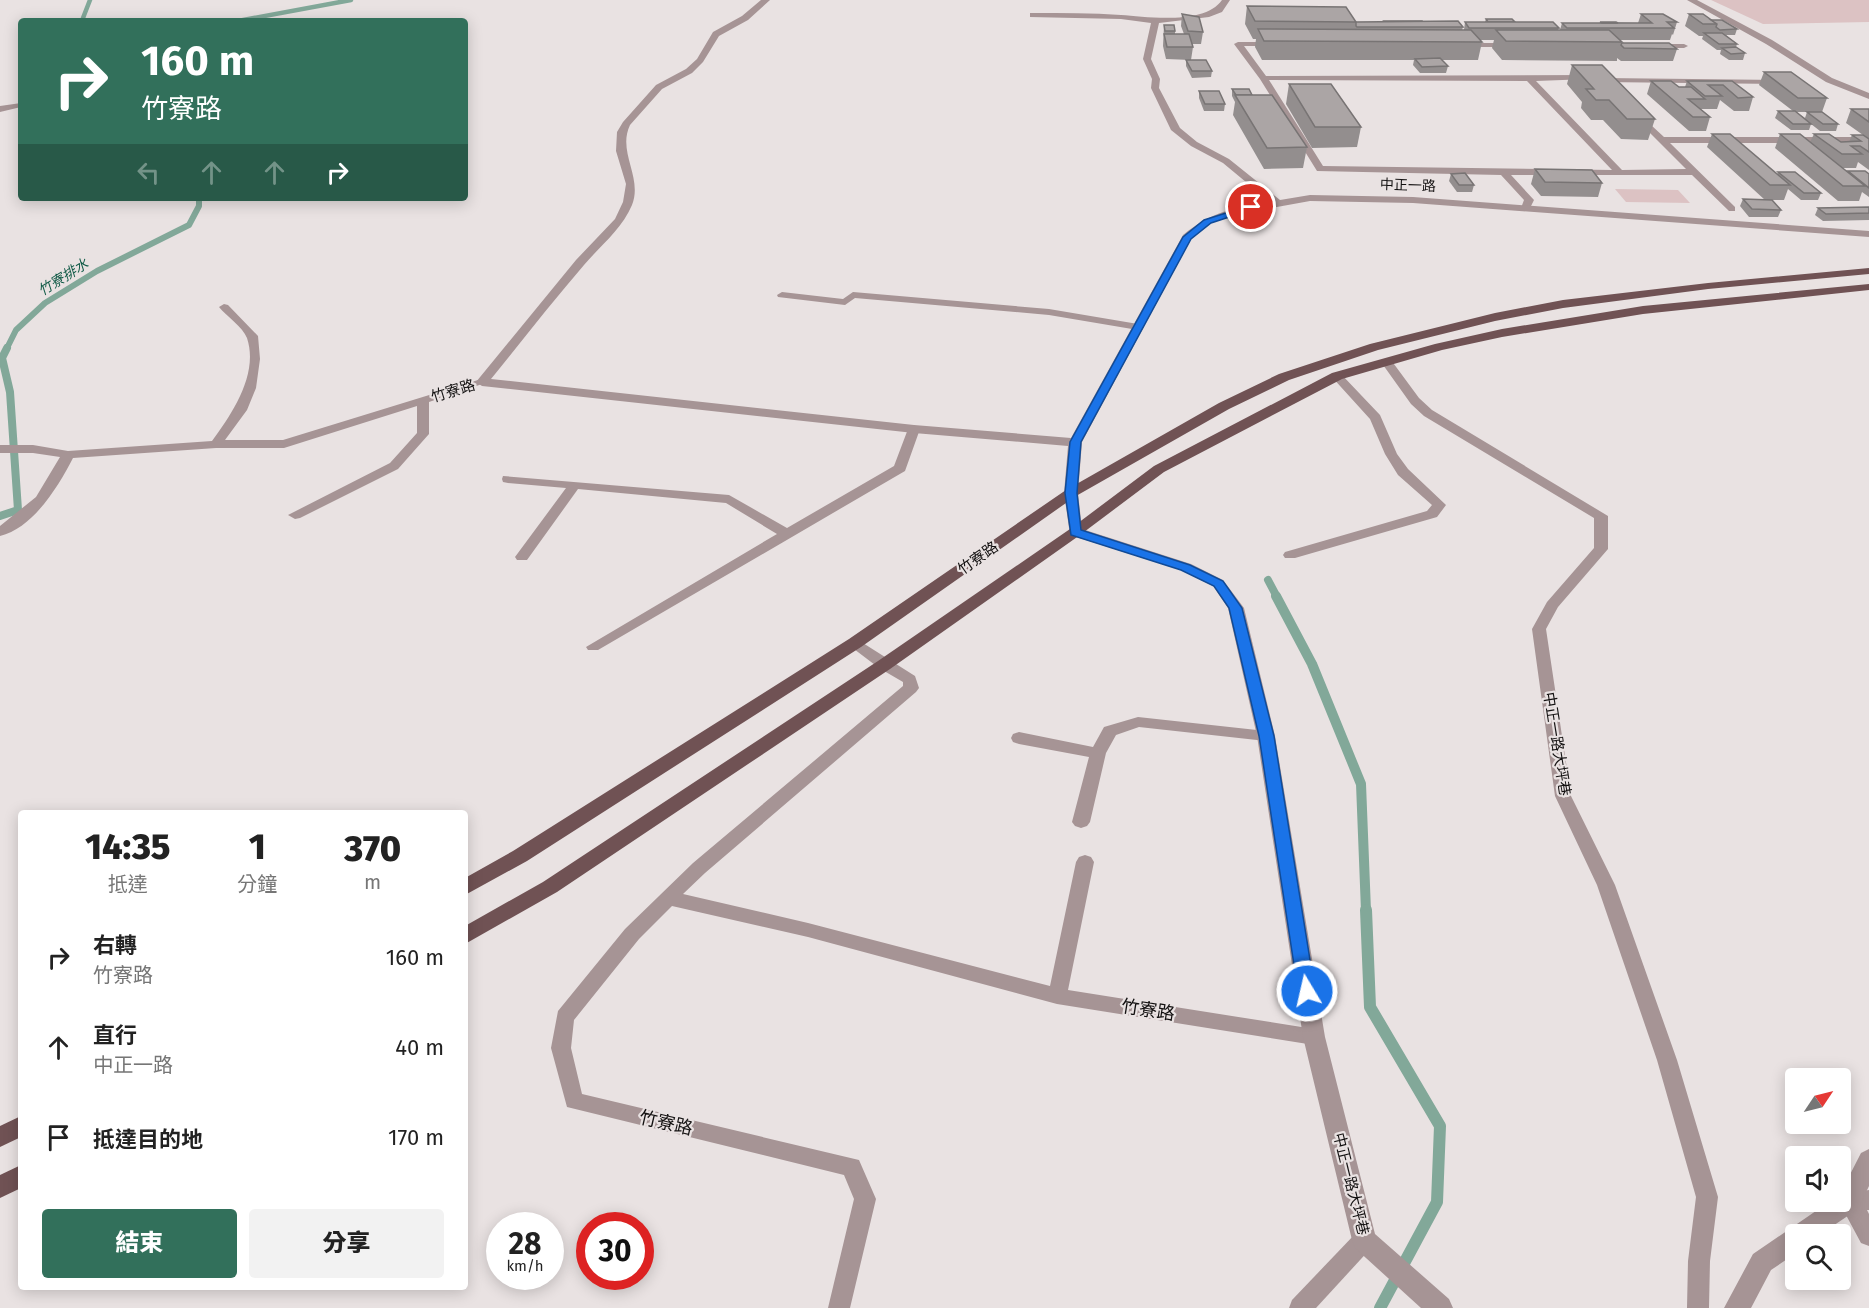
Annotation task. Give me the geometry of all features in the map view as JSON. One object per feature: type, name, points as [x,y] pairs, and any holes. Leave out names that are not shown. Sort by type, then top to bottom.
[{"type":"main road","points":[[1071,493],[1224,406],[1323,362],[1374,347],[1495,317],[1563,304],[1708,286],[1869,271]]},
{"type":"main road","points":[[468,934],[550,887],[884,665],[1075,532],[1159,469],[1337,376],[1502,333],[1632,312],[1869,287]]},
{"type":"main road","name":"竹寮路","points":[[468,885],[530,850],[855,643],[1071,493]]},
{"type":"main road","points":[[0,1137],[18,1128]]},
{"type":"main road","points":[[0,1187],[18,1178]]},
{"type":"street","points":[[482,382],[580,262],[620,220],[628,202],[631,184],[621,151],[621,132],[626,124],[659,87],[689,71],[700,60],[716,34],[745,18],[766,0]]},
{"type":"street","points":[[1033,15],[1121,17],[1155,21],[1206,15],[1220,10],[1226,0]]},
{"type":"street","points":[[1691,0],[1768,42],[1829,80],[1869,96]]},
{"type":"street","points":[[1155,21],[1151,44],[1147,51],[1148,59],[1156,79],[1155,88],[1176,130],[1194,144],[1226,161],[1276,202]]},
{"type":"street","name":"中正一路","points":[[1075,442],[1187,237],[1208,222],[1232,212],[1276,202],[1310,198],[1413,200],[1869,234]]},
{"type":"street","name":"竹寮路","points":[[482,382],[914,429],[1075,442]]},
{"type":"street","points":[[1075,442],[1071,493],[1075,532]]},
{"type":"street","name":"中正一路大坪巷","points":[[1075,532],[1186,567],[1218,583],[1236,608],[1266,736],[1314,1037],[1364,1240],[1435,1307]]},
{"type":"street","points":[[1818,1224],[1859,1200],[1869,1160]]},
{"type":"street","points":[[1737,1308],[1762,1262],[1785,1246]]},
{"type":"lane","points":[[1285,44],[1238,44],[1264,78],[1320,169],[1694,172]]},
{"type":"lane","points":[[1449,45],[1520,45]]},
{"type":"lane","points":[[1649,46],[1684,46]]},
{"type":"lane","points":[[1264,78],[1529,79],[1599,76],[1613,89]]},
{"type":"lane","points":[[1529,79],[1620,173]]},
{"type":"lane","points":[[1604,81],[1784,82]]},
{"type":"lane","points":[[0,109],[18,106]]},
{"type":"lane","points":[[1629,106],[1731,209]]},
{"type":"lane","points":[[1663,140],[1860,140],[1869,146]]},
{"type":"lane","points":[[1504,172],[1529,201],[1526,207]]},
{"type":"lane","points":[[782,295],[845,302],[853,295],[1049,312],[1138,327]]},
{"type":"lane","points":[[216,444],[241,410],[250,388],[254,359],[252,336],[224,307]]},
{"type":"lane","name":"中正一路大坪巷","points":[[1387,362],[1415,401],[1428,413],[1601,516],[1601,549],[1552,605],[1539,629],[1563,796],[1606,885],[1667,1060],[1707,1197],[1699,1261],[1698,1308]]},
{"type":"lane","points":[[1290,555],[1432,514],[1438,505],[1403,472],[1390,454],[1376,418],[1337,376]]},
{"type":"lane","name":"竹寮路","points":[[0,449],[33,449],[68,455],[216,444],[284,444],[482,382]]},
{"type":"lane","points":[[295,516],[394,466],[423,434],[423,401]]},
{"type":"lane","points":[[593,647],[900,468],[914,429]]},
{"type":"lane","points":[[0,532],[29,514],[43,500],[68,455]]},
{"type":"lane","points":[[508,479],[729,499],[788,535]]},
{"type":"lane","points":[[522,557],[575,485]]},
{"type":"lane","name":"竹寮路","points":[[839,1308],[865,1199],[851,1167],[574,1101],[561,1048],[565,1017],[632,934],[699,868],[910,688],[910,680],[884,665],[855,643]]},
{"type":"lane","points":[[1081,822],[1098,753],[1110,731],[1138,722],[1266,736]]},
{"type":"lane","points":[[1020,738],[1098,753]]},
{"type":"lane","points":[[1057,996],[1085,862]]},
{"type":"lane","name":"竹寮路","points":[[668,898],[808,930],[1057,996],[1314,1037]]},
{"type":"lane","points":[[1859,1200],[1869,1236]]},
{"type":"lane","points":[[1300,1308],[1364,1240]]},
{"type":"shaded area","points":[[1711,0],[1869,0],[1869,22],[1763,24]]},
{"type":"shaded area","points":[[1615,189],[1678,190],[1690,203],[1626,202]]},
{"type":"building","points":[[1247,6],[1346,7],[1356,22],[1255,21]]},
{"type":"building","points":[[1182,14],[1199,17],[1203,32],[1188,31]]},
{"type":"building","points":[[1641,14],[1663,14],[1677,22],[1667,22],[1674,28],[1567,28],[1562,23],[1652,23]]},
{"type":"building","points":[[1689,14],[1703,14],[1717,24],[1703,24]]},
{"type":"building","points":[[1486,19],[1512,19],[1515,22],[1488,22]]},
{"type":"building","points":[[1711,20],[1722,20],[1737,29],[1720,30]]},
{"type":"building","points":[[1422,21],[1422,22],[1385,22]]},
{"type":"building","points":[[1458,21],[1463,27],[1356,26],[1356,22]]},
{"type":"building","points":[[1465,22],[1553,22],[1559,28],[1469,28]]},
{"type":"building","points":[[1164,25],[1174,25],[1175,31],[1165,31]]},
{"type":"building","points":[[1258,29],[1471,30],[1482,42],[1264,41]]},
{"type":"building","points":[[1496,30],[1609,30],[1622,42],[1506,41]]},
{"type":"building","points":[[1704,33],[1722,33],[1737,44],[1719,44]]},
{"type":"building","points":[[1164,34],[1189,34],[1193,47],[1167,47]]},
{"type":"building","points":[[1622,43],[1669,43],[1677,49],[1624,48]]},
{"type":"building","points":[[1736,47],[1745,53],[1731,54],[1722,48]]},
{"type":"building","points":[[1440,58],[1448,66],[1422,67],[1415,59]]},
{"type":"building","points":[[1186,60],[1206,60],[1212,71],[1192,71]]},
{"type":"building","points":[[1572,65],[1602,65],[1655,119],[1627,119],[1609,100],[1596,100],[1586,89],[1594,89]]},
{"type":"building","points":[[1764,72],[1791,72],[1827,98],[1798,98]]},
{"type":"building","points":[[1651,81],[1671,81],[1679,87],[1691,87],[1705,99],[1688,99],[1710,117],[1693,117]]},
{"type":"building","points":[[1687,81],[1732,81],[1753,97],[1738,98],[1723,85],[1708,85],[1722,96],[1705,96]]},
{"type":"building","points":[[1289,84],[1331,84],[1361,127],[1315,127]]},
{"type":"building","points":[[1232,89],[1249,89],[1252,95],[1236,95]]},
{"type":"building","points":[[1199,91],[1219,91],[1225,104],[1205,104]]},
{"type":"building","points":[[1235,95],[1272,95],[1307,147],[1267,148]]},
{"type":"building","points":[[1851,109],[1869,109],[1869,122]]},
{"type":"building","points":[[1778,111],[1795,111],[1811,124],[1793,124]]},
{"type":"building","points":[[1807,112],[1822,112],[1838,124],[1823,124]]},
{"type":"building","points":[[1712,134],[1730,134],[1790,185],[1770,185]]},
{"type":"building","points":[[1780,134],[1800,134],[1865,186],[1843,186]]},
{"type":"building","points":[[1814,134],[1829,134],[1841,142],[1861,141],[1852,135],[1863,135],[1869,139],[1869,152],[1860,146],[1851,146],[1862,154],[1842,154]]},
{"type":"building","points":[[1535,169],[1592,170],[1602,183],[1545,182]]},
{"type":"building","points":[[1848,171],[1865,171],[1869,174],[1869,188]]},
{"type":"building","points":[[1778,172],[1795,172],[1821,193],[1804,193]]},
{"type":"building","points":[[1465,173],[1474,185],[1459,185],[1451,174]]},
{"type":"building","points":[[1743,199],[1772,200],[1781,210],[1752,209]]},
{"type":"building","points":[[1869,207],[1869,213],[1826,214],[1818,208]]},
{"type":"waterway","points":[[83,18],[90,0]]},
{"type":"waterway","name":"竹寮排水","points":[[254,18],[351,0]]},
{"type":"waterway","name":"竹寮排水","points":[[0,516],[18,510],[10,392],[2,358],[16,330],[45,303],[97,271],[189,225],[199,206],[199,201]]},
{"type":"waterway","points":[[1268,580],[1277,597]]},
{"type":"waterway","points":[[1276,596],[1312,664],[1361,784],[1366,911]]},
{"type":"waterway","points":[[1366,910],[1370,1007],[1440,1126],[1437,1202],[1380,1308]]},
{"type":"route","points":[[1251,207],[1208,222],[1187,237],[1075,442],[1071,493],[1075,532],[1186,567],[1218,583],[1236,608],[1266,736],[1307,991]]}]
